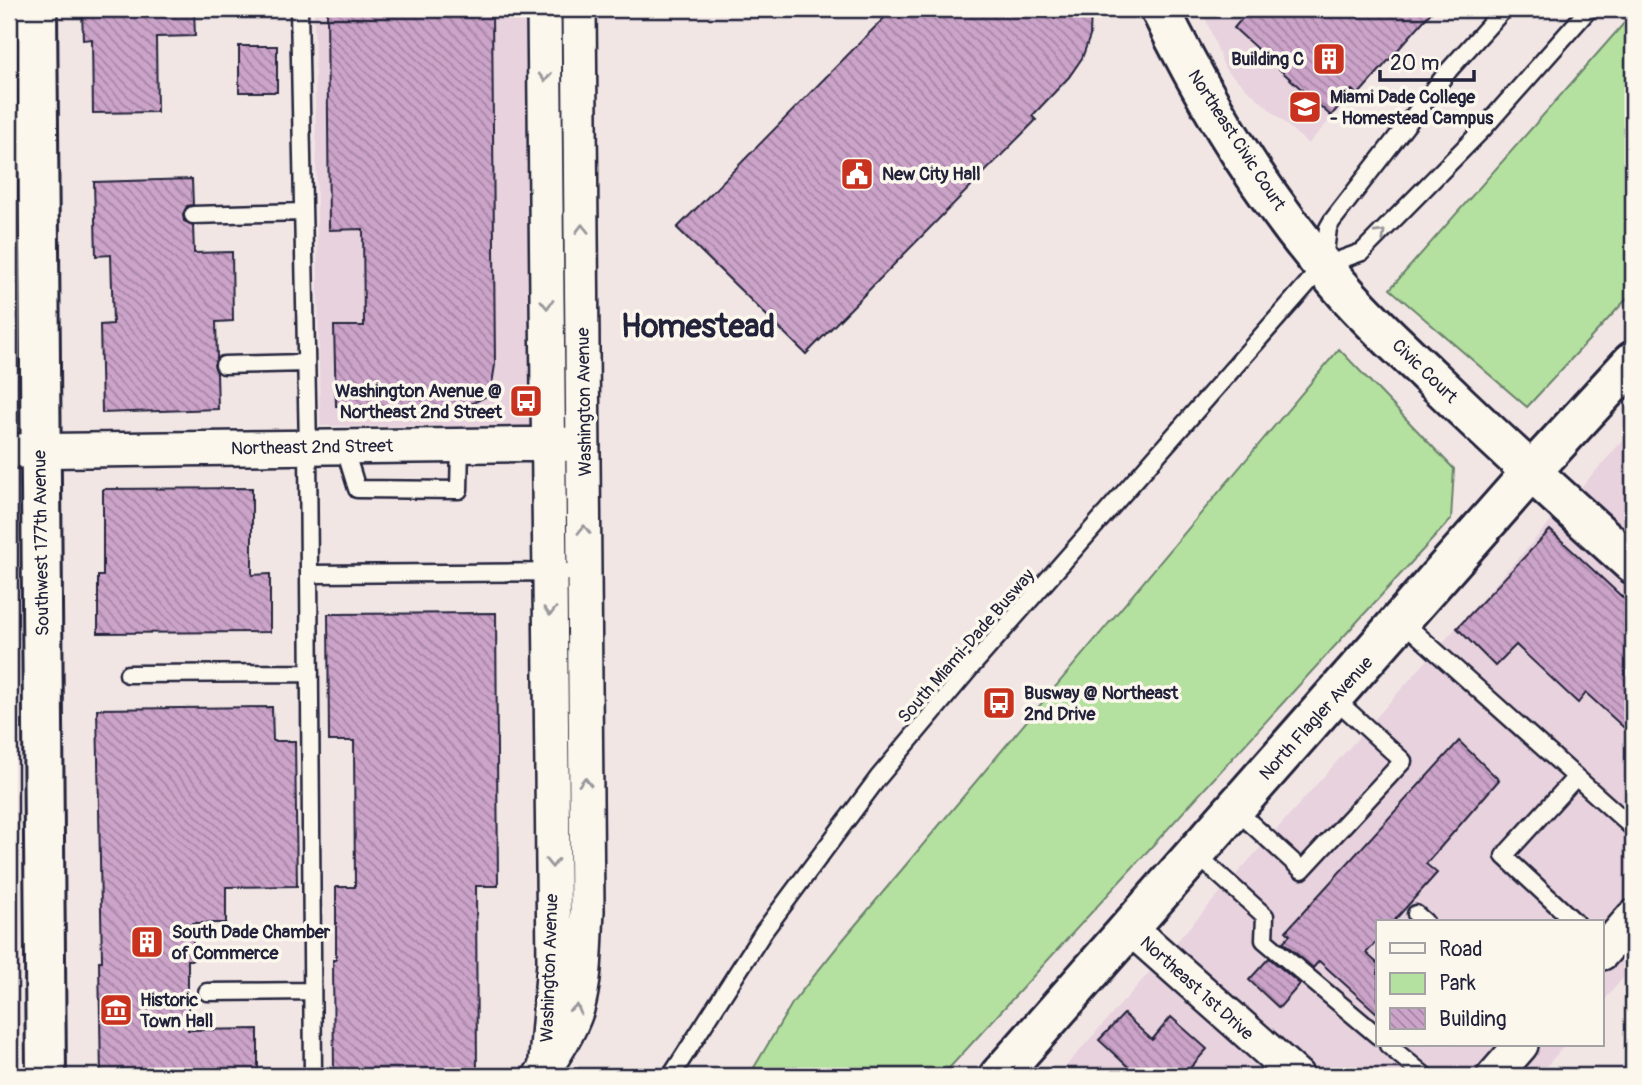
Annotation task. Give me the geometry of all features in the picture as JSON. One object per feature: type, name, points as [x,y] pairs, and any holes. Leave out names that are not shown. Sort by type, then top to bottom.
[{"type":"street","name":"Southwest 177th Avenue","points":[[37,9],[25,451],[46,1076]]},
{"type":"street","name":"Washington Avenue","points":[[543,1073],[554,963],[544,9]]},
{"type":"street","name":"Washington Avenue","points":[[543,1073],[567,1034],[577,1008],[584,963],[587,911],[579,9]]},
{"type":"street","name":"Northeast Civic Court","points":[[1160,9],[1226,128],[1269,193],[1323,266]]},
{"type":"street","name":"Civic Court","points":[[1323,266],[1362,311],[1531,472],[1633,564]]},
{"type":"street","name":"North Flagler Avenue","points":[[999,1076],[1531,472],[1633,361]]},
{"type":"street","name":"Northeast 2nd Street","points":[[25,451],[584,444]]},
{"type":"street","points":[[1604,949],[1633,917]]},
{"type":"street","name":"Northeast 1st Drive","points":[[1129,927],[1297,1076]]},
{"type":"street","points":[[1494,1076],[1520,1046]]},
{"type":"lane","points":[[299,9],[308,447],[313,1076]]},
{"type":"lane","points":[[1323,266],[1328,228],[1332,221],[1449,70],[1504,9]]},
{"type":"lane","name":"South Miami-Dade Busway","points":[[671,1076],[764,931],[878,778],[963,677],[1323,266],[1362,252],[1483,129],[1589,9]]},
{"type":"lane","points":[[193,215],[303,212]]},
{"type":"lane","points":[[223,365],[306,363]]},
{"type":"lane","points":[[344,447],[357,489],[459,490],[460,445]]},
{"type":"lane","points":[[309,574],[584,572]]},
{"type":"lane","points":[[1402,621],[1633,828]]},
{"type":"lane","points":[[128,674],[310,673]]},
{"type":"lane","points":[[1235,810],[1302,870],[1403,761],[1334,698]]},
{"type":"lane","points":[[1573,920],[1504,856],[1576,776]]},
{"type":"lane","points":[[1195,853],[1265,916],[1264,940],[1376,1034]]},
{"type":"lane","points":[[207,992],[312,991]]},
{"type":"lane","points":[[1389,1046],[1425,1076]]},
{"type":"shaded area","points":[[314,9],[532,9],[537,426],[320,426]]},
{"type":"shaded area","name":"Miami Dade College - Homestead Campus","points":[[1202,9],[1431,9],[1308,144],[1225,69]]},
{"type":"shaded area","points":[[1633,429],[1633,966],[1604,1001],[1604,920],[1376,920],[1376,1046],[1564,1046],[1538,1076],[1057,1076]]},
{"type":"green space","points":[[1633,13],[1633,292],[1527,407],[1390,289]]},
{"type":"green space","points":[[1339,349],[1454,469],[1451,519],[942,1076],[749,1076],[793,1002],[842,941]]},
{"type":"building","points":[[82,9],[194,9],[195,36],[156,37],[157,112],[93,113],[92,39],[83,40]]},
{"type":"building","points":[[492,9],[495,365],[492,384],[485,397],[471,404],[447,407],[336,406],[334,326],[364,326],[363,229],[329,230],[327,10]]},
{"type":"building","name":"New City Hall","points":[[893,9],[1091,9],[1090,36],[1082,58],[1069,77],[1032,116],[1036,120],[806,354],[677,228]]},
{"type":"building","name":"Miami Dade College - Homestead Campus","points":[[1250,9],[1434,9],[1358,95],[1352,90],[1331,116],[1234,28]]},
{"type":"building","points":[[239,46],[277,46],[277,92],[239,92]]},
{"type":"building","points":[[192,179],[193,205],[187,206],[183,215],[184,221],[193,225],[194,253],[232,252],[233,321],[216,322],[217,358],[214,365],[217,373],[218,409],[102,413],[100,325],[113,324],[111,255],[96,256],[94,182]]},
{"type":"building","points":[[252,488],[252,575],[270,574],[270,632],[98,633],[98,576],[103,576],[103,489]]},
{"type":"building","points":[[1550,530],[1633,607],[1633,736],[1586,693],[1578,703],[1516,645],[1495,666],[1457,628]]},
{"type":"building","points":[[496,613],[498,886],[476,886],[477,1076],[334,1076],[333,960],[336,960],[336,887],[355,887],[354,741],[329,741],[328,614]]},
{"type":"building","points":[[272,707],[273,741],[295,741],[297,886],[226,887],[226,923],[193,923],[193,960],[188,960],[188,1030],[258,1029],[258,1076],[101,1076],[99,961],[102,961],[97,709]]},
{"type":"building","points":[[1459,741],[1499,780],[1426,864],[1437,873],[1395,920],[1376,920],[1376,942],[1366,953],[1376,962],[1376,1012],[1319,961],[1313,968],[1283,942],[1290,935],[1286,931]]},
{"type":"building","points":[[1269,958],[1300,984],[1279,1008],[1249,980]]},
{"type":"building","points":[[1124,1014],[1152,1040],[1171,1017],[1207,1049],[1183,1076],[1138,1076],[1099,1040]]},
{"type":"place","name":"Building C","points":[[1329,59]]},
{"type":"place","name":"Miami Dade College - Homestead Campus","points":[[1305,107]]},
{"type":"place","name":"New City Hall","points":[[857,174]]},
{"type":"place","name":"Washington Avenue @ Northeast 2nd Street","points":[[526,401]]},
{"type":"place","name":"Busway @ Northeast 2nd Drive","points":[[999,703]]},
{"type":"place","name":"South Dade Chamber of Commerce","points":[[147,942]]},
{"type":"place","name":"Historic Town Hall","points":[[116,1010]]},
{"type":"district","name":"Homestead","points":[[698,326]]}]
